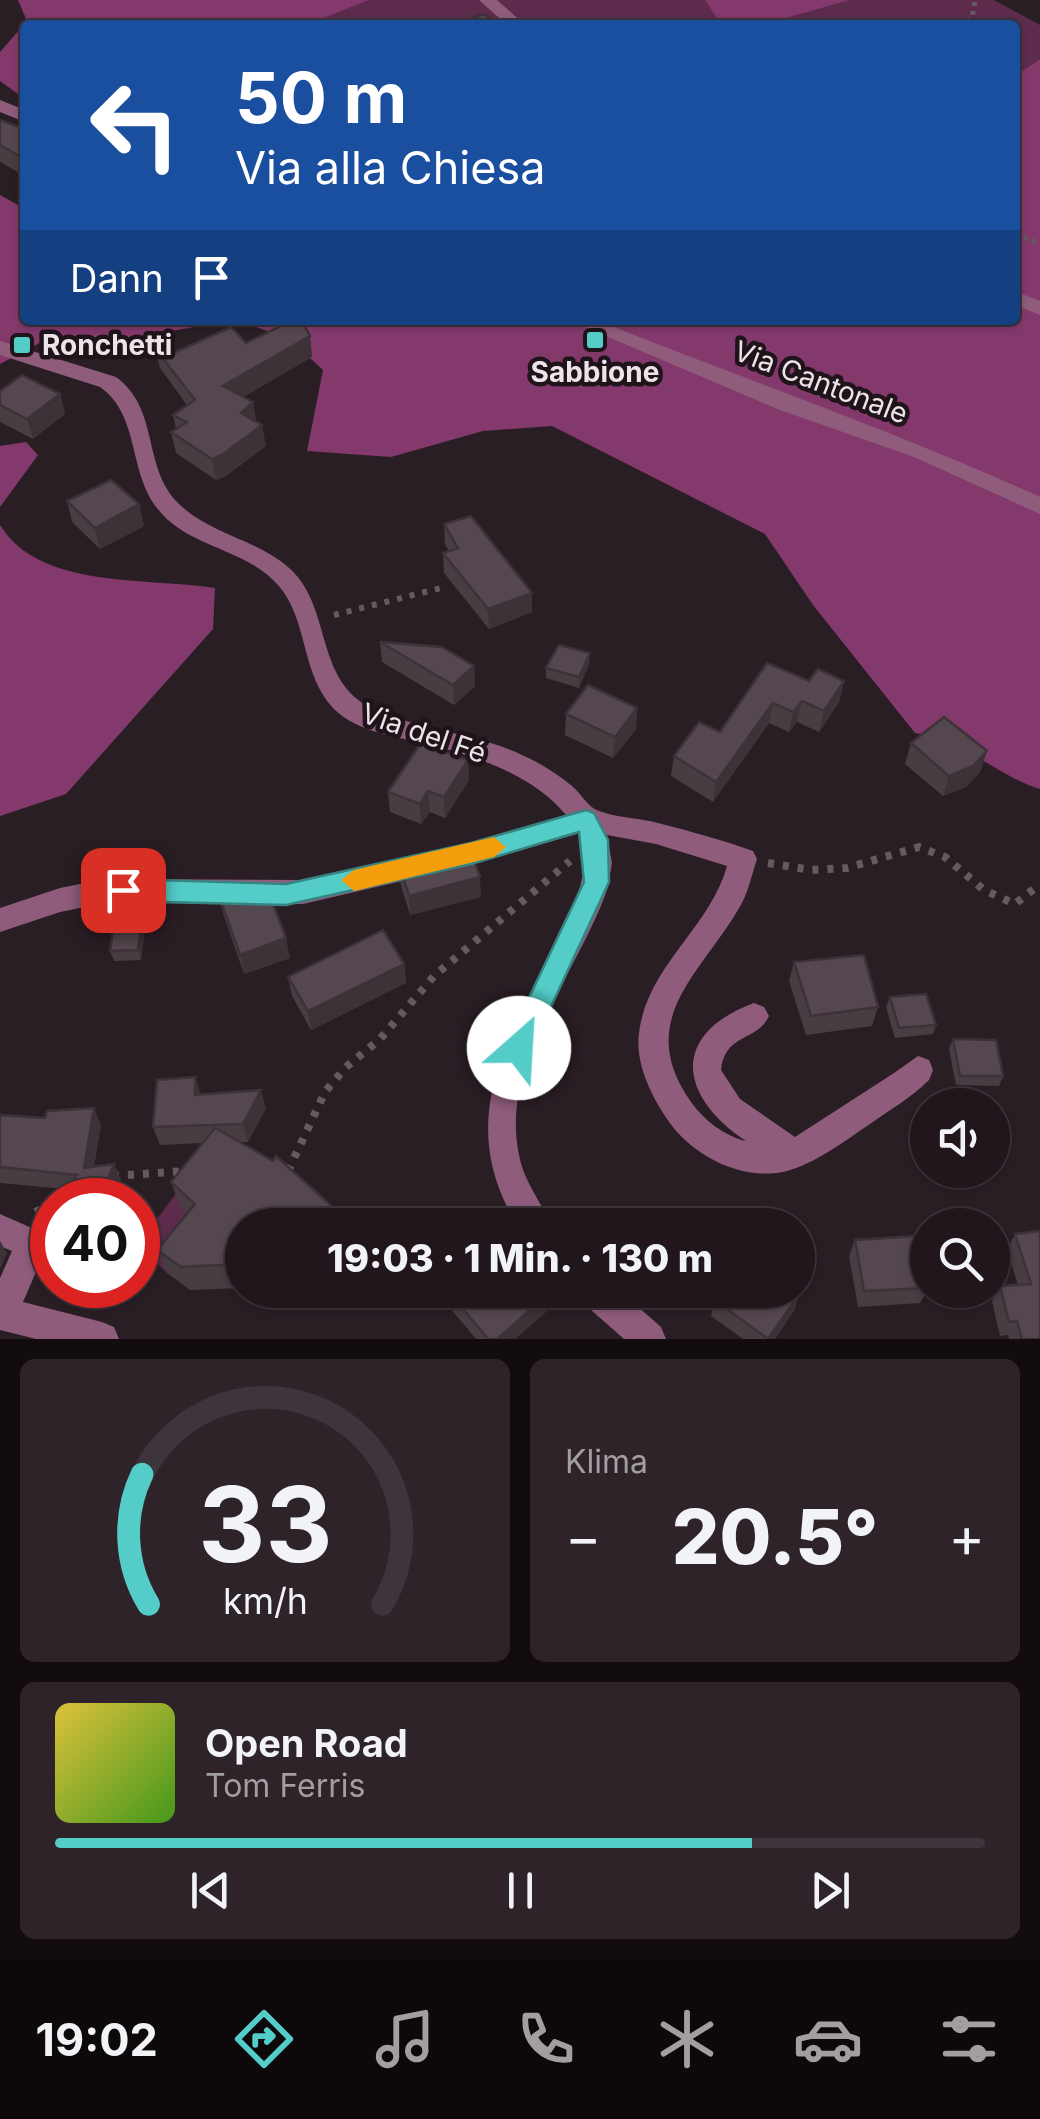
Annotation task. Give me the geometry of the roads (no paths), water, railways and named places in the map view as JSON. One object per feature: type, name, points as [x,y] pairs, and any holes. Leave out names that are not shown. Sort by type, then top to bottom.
[{"type":"street","points":[[487,0],[511,20]]},
{"type":"street","name":"Via Cantonale","points":[[590,325],[788,405],[922,452],[1040,506]]},
{"type":"street","name":"Via del Fé","points":[[0,348],[108,382],[123,392],[132,406],[149,475],[165,504],[189,524],[272,566],[295,589],[322,674],[354,711],[526,770],[571,800],[586,820],[598,856],[591,899],[519,1048],[500,1105],[503,1162],[526,1208]]},
{"type":"street","points":[[0,920],[60,900],[105,891],[304,892],[471,854],[586,820],[656,833],[743,859],[732,895],[664,994],[652,1044],[658,1075],[671,1101],[691,1125],[739,1156],[766,1158],[795,1153],[904,1084],[918,1070]]},
{"type":"street","points":[[754,1016],[736,1023],[711,1046],[706,1057],[713,1092],[742,1124],[795,1153]]},
{"type":"street","points":[[0,1230],[32,1244],[0,1313],[102,1339]]},
{"type":"street","points":[[614,1308],[649,1339]]},
{"type":"place","name":"Sabbione","points":[[595,340]]},
{"type":"place","name":"Ronchetti","points":[[22,345]]}]
